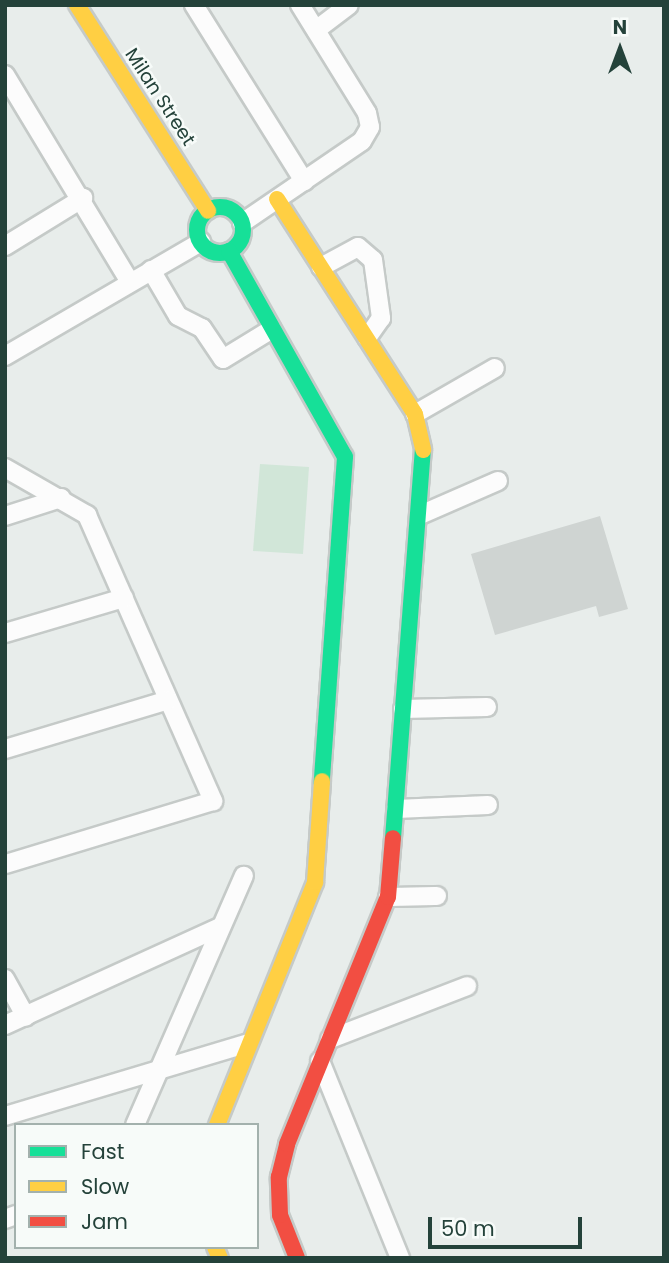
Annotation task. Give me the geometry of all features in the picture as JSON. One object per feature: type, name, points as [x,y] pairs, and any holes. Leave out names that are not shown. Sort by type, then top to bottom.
[{"type":"street","name":"Milan Street","points":[[77,5],[208,211]]},
{"type":"street","points":[[194,5],[304,181]]},
{"type":"street","points":[[242,223],[362,141],[370,127],[367,113],[300,5]]},
{"type":"street","points":[[316,30],[349,5]]},
{"type":"street","points":[[5,75],[83,198],[130,282]]},
{"type":"street","points":[[5,246],[83,198]]},
{"type":"street","points":[[277,199],[415,414],[423,439],[420,516],[388,897],[287,1144],[279,1177],[280,1214],[298,1258]]},
{"type":"street","points":[[228,209],[242,223],[242,236],[229,251],[214,252],[201,242],[199,222],[208,211],[228,209]]},
{"type":"street","points":[[5,356],[201,242]]},
{"type":"street","points":[[321,267],[358,247],[373,260],[381,318],[367,338]]},
{"type":"street","points":[[218,1123],[315,882],[345,457],[340,441],[272,329],[229,251]]},
{"type":"street","points":[[151,270],[178,316],[202,328],[223,359],[272,329]]},
{"type":"street","points":[[415,414],[495,368]]},
{"type":"street","points":[[5,468],[88,516],[213,801],[5,864]]},
{"type":"street","points":[[420,516],[498,481]]},
{"type":"street","points":[[5,516],[61,498]]},
{"type":"street","points":[[5,633],[124,598]]},
{"type":"street","points":[[5,748],[168,700]]},
{"type":"street","points":[[403,709],[487,707]]},
{"type":"street","points":[[396,809],[488,805]]},
{"type":"street","points":[[136,1123],[244,876]]},
{"type":"street","points":[[388,897],[437,896]]},
{"type":"street","points":[[5,1026],[220,927]]},
{"type":"street","points":[[5,979],[26,1017]]},
{"type":"street","points":[[330,1039],[467,986]]},
{"type":"street","points":[[5,1116],[248,1044]]},
{"type":"street","points":[[320,1061],[401,1258]]},
{"type":"green space","points":[[260,464],[309,467],[303,554],[253,551]]},
{"type":"building","points":[[600,516],[628,609],[599,617],[596,606],[495,635],[471,554]]},
{"type":"traffic: fast","points":[[220,207],[236,214],[243,230],[236,246],[220,253],[204,246],[197,230],[204,214],[220,207]]},
{"type":"traffic: fast","points":[[229,251],[345,457],[322,781]]},
{"type":"traffic: fast","points":[[393,838],[423,450]]},
{"type":"traffic: slow","points":[[77,5],[208,211]]},
{"type":"traffic: slow","points":[[277,199],[415,414],[423,450]]},
{"type":"traffic: slow","points":[[218,1123],[315,882],[322,781]]},
{"type":"traffic: slow","points":[[216,1249],[220,1258]]},
{"type":"traffic: jam","points":[[297,1258],[280,1215],[279,1177],[287,1144],[388,897],[393,838]]}]
